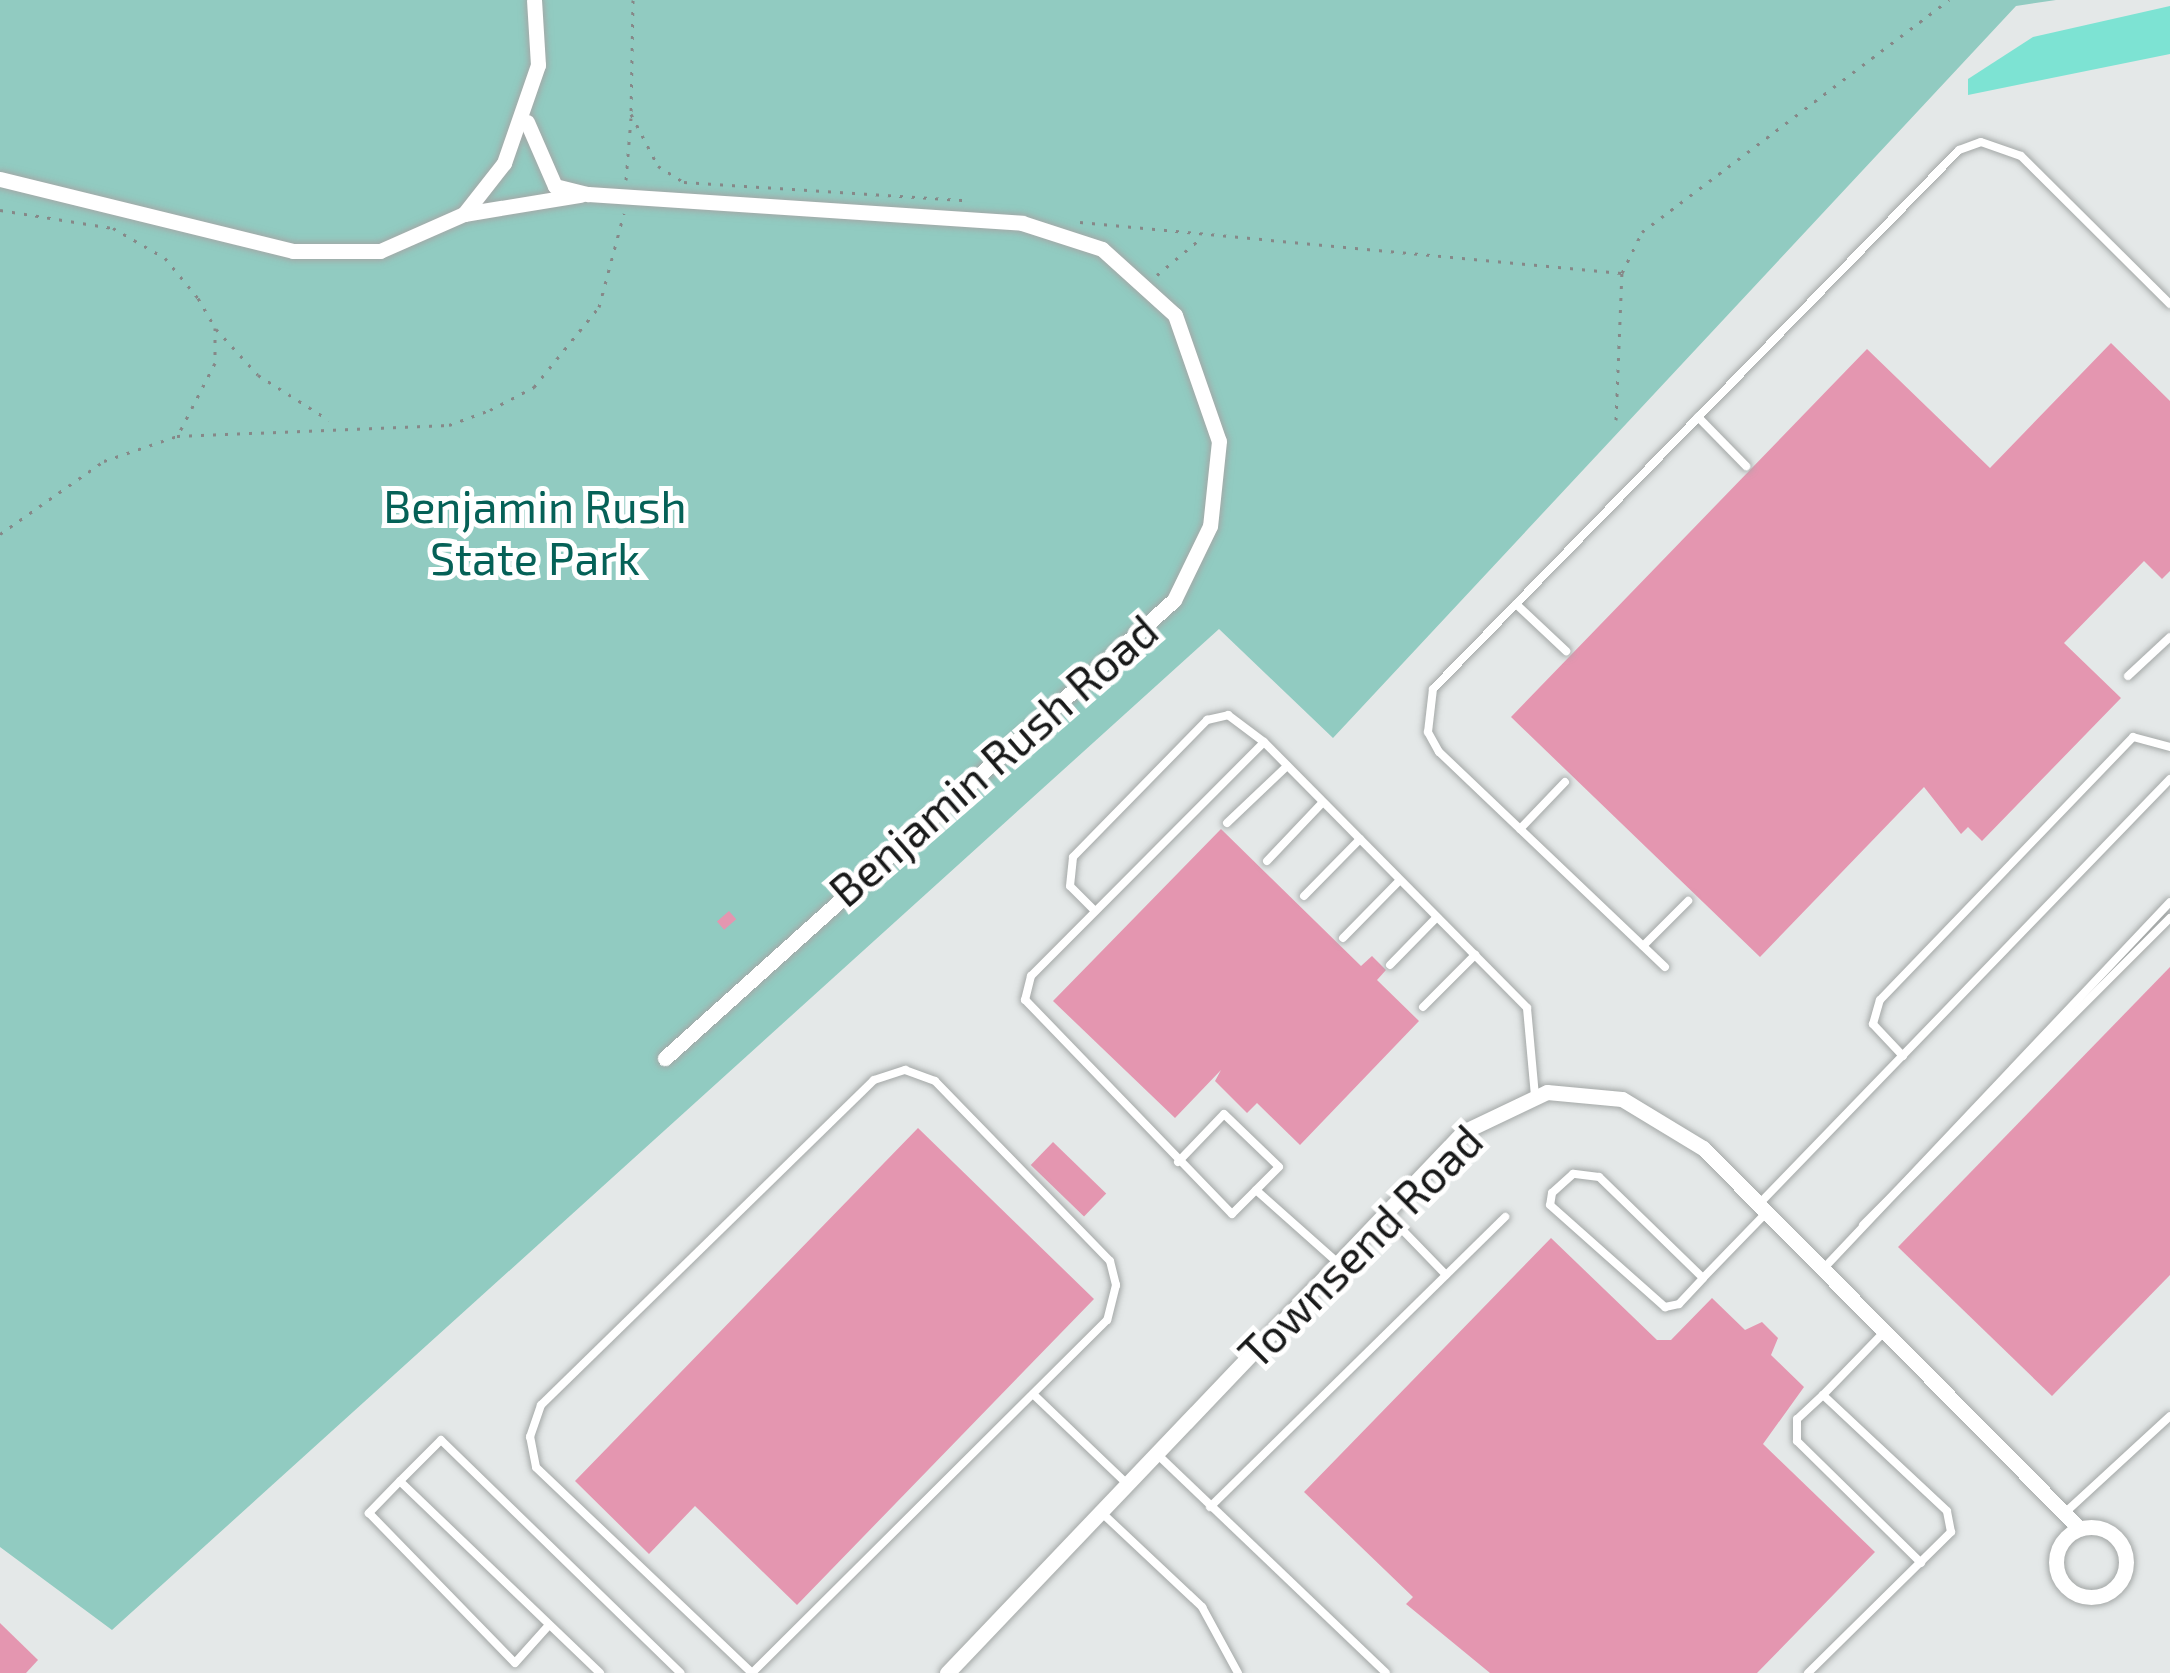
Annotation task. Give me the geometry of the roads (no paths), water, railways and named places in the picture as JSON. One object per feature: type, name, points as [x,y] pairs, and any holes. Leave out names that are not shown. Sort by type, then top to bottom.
[{"type":"street","points":[[534,0],[527,122],[555,186],[588,194]]},
{"type":"street","points":[[464,214],[527,122]]},
{"type":"street","name":"Benjamin Rush Road","points":[[0,179],[338,256],[464,214],[588,194],[1022,223],[1102,249],[1146,284],[1195,351],[1219,440],[1195,567],[1143,633],[665,1058]]},
{"type":"street","name":"Townsend Road","points":[[947,1673],[1463,1132],[1535,1096],[1577,1090],[1662,1115],[1825,1267],[2069,1509],[2079,1528],[2121,1544],[2122,1579],[2104,1594],[2072,1592],[2058,1574],[2057,1552],[2079,1528]]},
{"type":"lane","points":[[1665,967],[1439,752],[1426,710],[1516,604],[1959,150],[1982,142],[2020,156],[2170,304]]},
{"type":"lane","points":[[1699,417],[1746,466]]},
{"type":"lane","points":[[1516,604],[1566,651]]},
{"type":"lane","points":[[2128,676],[2170,637]]},
{"type":"lane","points":[[1095,911],[1070,886],[1072,857],[1208,720],[1228,715],[1264,742],[1527,1008],[1535,1096]]},
{"type":"lane","points":[[1903,1055],[1873,1024],[1880,1000],[2132,737],[2170,747]]},
{"type":"lane","points":[[1178,1162],[1224,1114],[1279,1167],[1232,1214],[1178,1162],[1024,1000],[1031,976],[1264,742]]},
{"type":"lane","points":[[1227,823],[1287,766]]},
{"type":"lane","points":[[1703,1278],[1599,1177],[1573,1174],[1552,1193],[1550,1205],[1652,1303],[1679,1304],[1703,1278],[1764,1207],[1903,1055],[2170,778]]},
{"type":"lane","points":[[1520,829],[1565,782]]},
{"type":"lane","points":[[1267,861],[1323,802]]},
{"type":"lane","points":[[1304,896],[1360,839]]},
{"type":"lane","points":[[1343,938],[1400,880]]},
{"type":"lane","points":[[1643,946],[1688,901]]},
{"type":"lane","points":[[2106,976],[2170,902]]},
{"type":"lane","points":[[1390,965],[1437,917]]},
{"type":"lane","points":[[1825,1267],[2106,976],[2170,918]]},
{"type":"lane","points":[[1423,1007],[1475,955]]},
{"type":"lane","points":[[904,1070],[935,1081],[1111,1261],[1107,1320],[752,1673],[536,1467],[530,1437],[541,1406],[874,1080],[904,1070]]},
{"type":"lane","points":[[1256,1190],[1338,1263]]},
{"type":"lane","points":[[1386,1213],[1446,1275]]},
{"type":"lane","points":[[1210,1507],[1505,1217]]},
{"type":"lane","points":[[1887,1329],[1797,1419],[1797,1441],[1922,1562]]},
{"type":"lane","points":[[1033,1394],[1127,1484]]},
{"type":"lane","points":[[1808,1673],[1951,1532],[1947,1511],[1823,1395]]},
{"type":"lane","points":[[2069,1509],[2170,1416]]},
{"type":"lane","points":[[549,1624],[515,1663],[369,1513],[441,1440],[681,1673]]},
{"type":"lane","points":[[1157,1454],[1386,1673]]},
{"type":"lane","points":[[400,1480],[600,1673]]},
{"type":"lane","points":[[1101,1512],[1202,1606],[1238,1673]]},
{"type":"park label","name":"Benjamin Rush State Park","points":[[535,532]]}]
